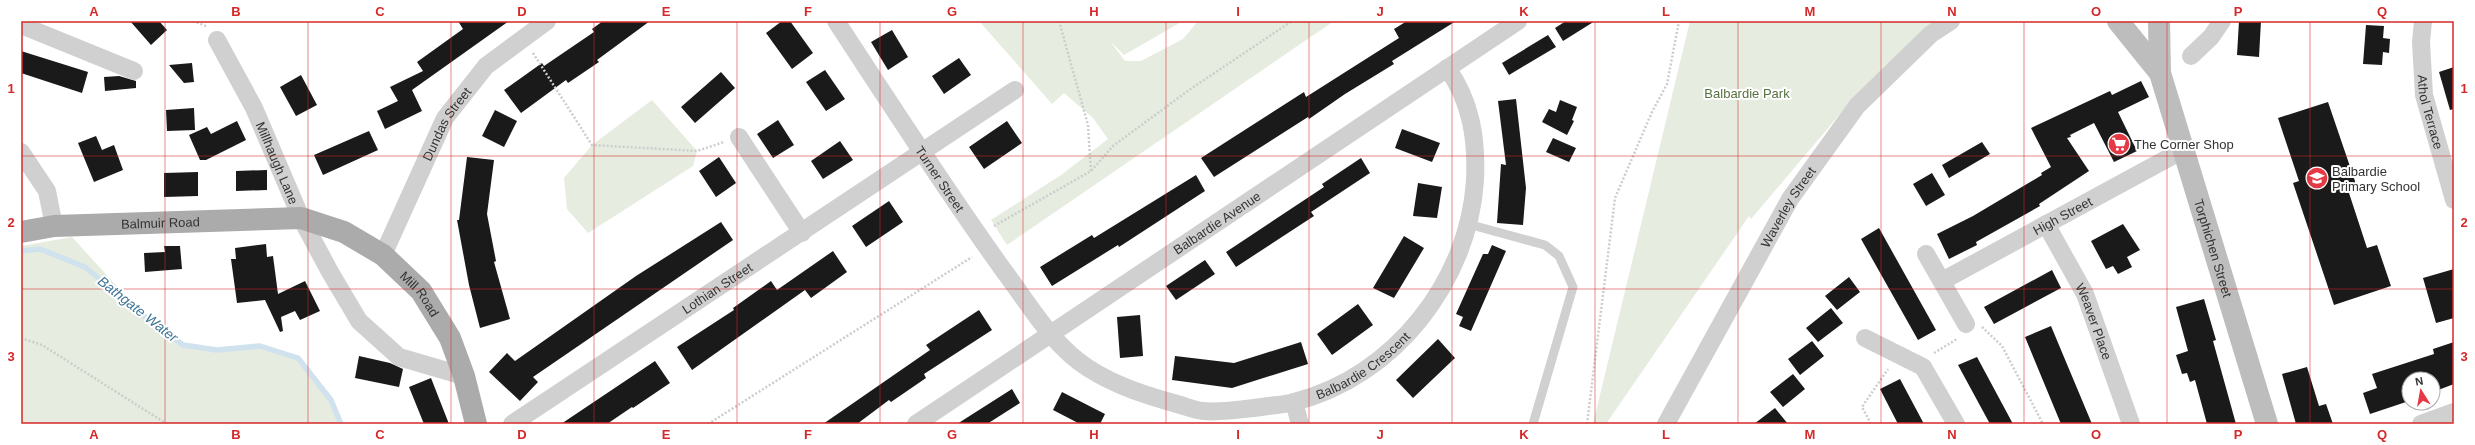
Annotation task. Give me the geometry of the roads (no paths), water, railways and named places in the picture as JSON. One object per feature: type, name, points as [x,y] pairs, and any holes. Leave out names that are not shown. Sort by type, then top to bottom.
[{"type":"main road","name":"Torphichen Street","points":[[2118,21],[2160,73]]},
{"type":"main road","name":"Torphichen Street","points":[[2159,21],[2160,73],[2267,424]]},
{"type":"main road","name":"Mill Road","points":[[301,218],[344,232],[383,255],[420,291],[450,338],[464,376],[476,424]]},
{"type":"main road","name":"Balmuir Road","points":[[21,232],[54,226],[301,218]]},
{"type":"street","name":"Dundas Street","points":[[383,255],[445,118],[486,66],[547,21]]},
{"type":"street","name":"Turner Street","points":[[836,21],[922,154],[978,235],[1050,334]]},
{"type":"street","name":"Balbardie Avenue","points":[[916,424],[1518,21]]},
{"type":"street","name":"Waverley Street","points":[[1666,424],[1790,199],[1857,106],[1931,34],[1951,21]]},
{"type":"street","points":[[2191,56],[2210,37],[2222,21]]},
{"type":"street","name":"Athol Terrace","points":[[2423,21],[2421,42],[2424,95],[2454,200]]},
{"type":"street","points":[[21,25],[134,71]]},
{"type":"street","name":"Millhaugh Lane","points":[[217,40],[254,108],[301,218],[330,272],[359,321],[399,357],[464,376]]},
{"type":"street","name":"Balbardie Crescent","points":[[1050,334],[1086,367],[1132,391],[1203,411],[1247,409],[1294,402],[1342,384],[1383,358],[1420,322],[1448,277],[1468,224],[1473,206],[1476,164],[1473,123],[1460,86],[1447,68]]},
{"type":"street","name":"Lothian Street","points":[[512,424],[922,154],[1015,90]]},
{"type":"street","points":[[739,136],[802,233]]},
{"type":"street","name":"High Street","points":[[1942,281],[2183,150]]},
{"type":"street","points":[[21,152],[47,191],[54,226]]},
{"type":"street","name":"Weaver Place","points":[[2046,224],[2085,294],[2131,424]]},
{"type":"street","points":[[1926,254],[1966,324]]},
{"type":"street","points":[[1865,338],[1923,367],[1956,424]]},
{"type":"street","points":[[1294,402],[1300,424]]},
{"type":"street","points":[[2421,424],[2454,412]]},
{"type":"lane","points":[[1468,224],[1546,245],[1560,256],[1573,287],[1533,424]]},
{"type":"waterway","name":"Bathgate Water","points":[[21,251],[40,249],[85,267],[144,316],[183,345],[217,350],[260,346],[298,358],[331,400],[341,424]]},
{"type":"place","name":"The Corner Shop","points":[[2119,144]]},
{"type":"place","name":"Balbardie Primary School","points":[[2317,178]]},
{"type":"park label","name":"Balbardie Park","points":[[1747,93]]}]
